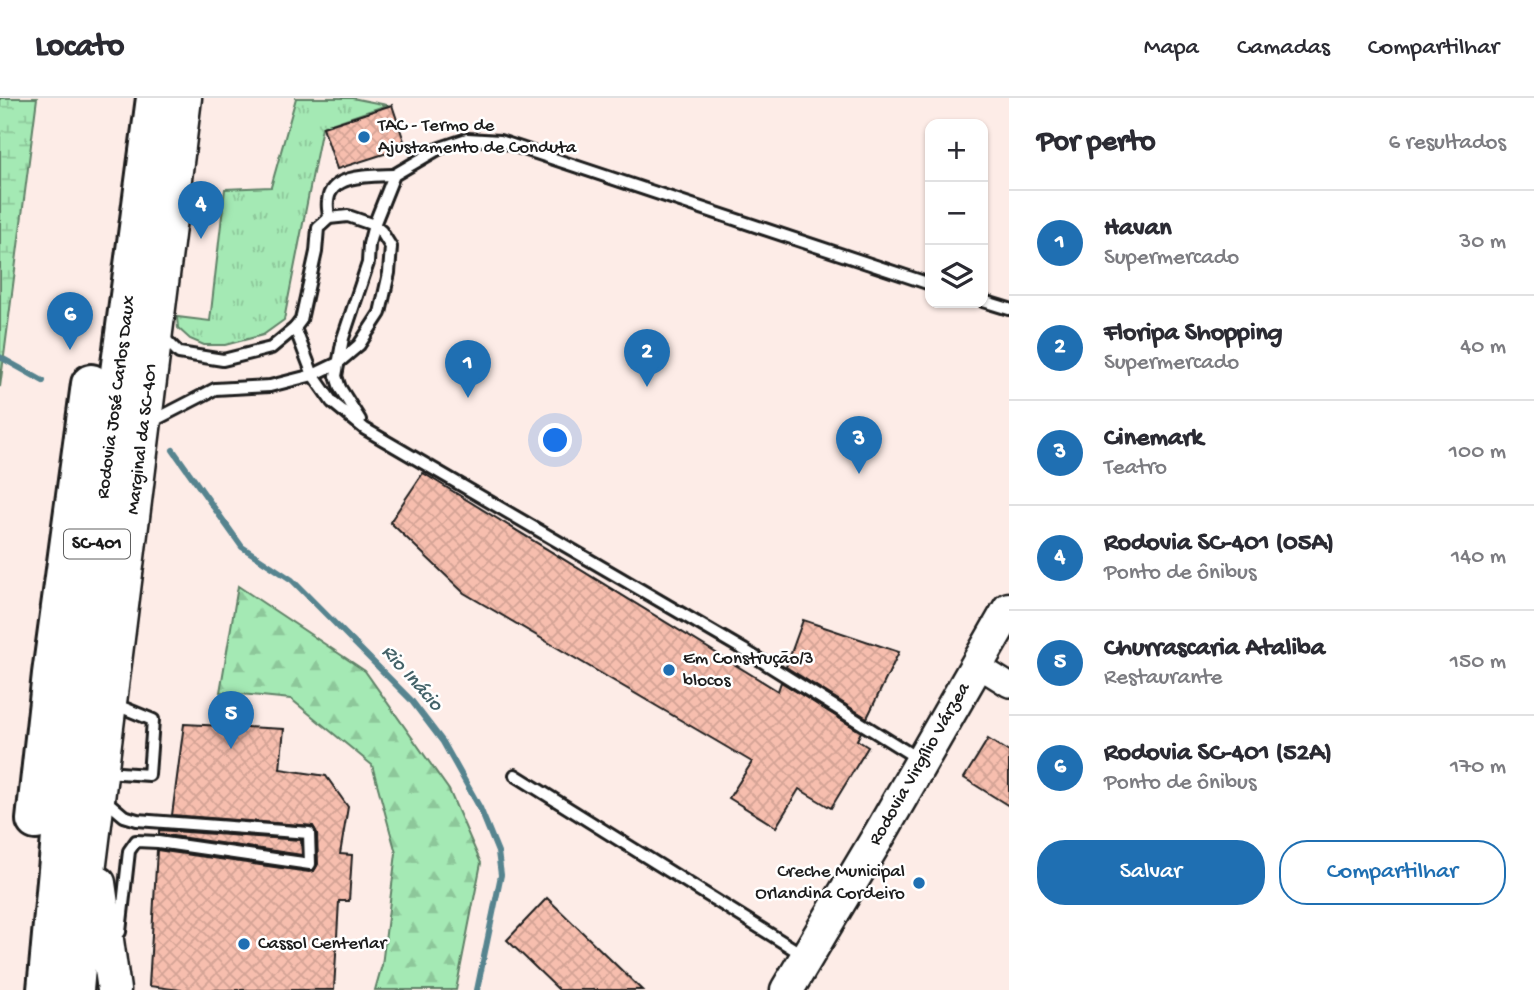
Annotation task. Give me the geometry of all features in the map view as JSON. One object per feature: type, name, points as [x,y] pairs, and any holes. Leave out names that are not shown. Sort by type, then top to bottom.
[{"type":"highway","name":"Rodovia José Carlos Daux","points":[[23,990],[31,870],[51,687],[129,98]]},
{"type":"highway","name":"Rodovia José Carlos Daux","points":[[47,990],[66,783],[156,98]]},
{"type":"main road","name":"Marginal da SC-401","points":[[77,990],[84,912],[185,98]]},
{"type":"main road","name":"Rodovia Virgílio Várzea","points":[[787,990],[1009,609]]},
{"type":"main road","points":[[93,841],[116,990]]},
{"type":"street","points":[[977,665],[1009,685]]},
{"type":"lane","points":[[329,218],[328,199],[335,187],[353,177],[394,175],[440,148],[467,139],[500,141],[925,282]]},
{"type":"lane","points":[[365,429],[340,388],[336,376],[343,338],[368,263],[374,225],[394,175]]},
{"type":"lane","points":[[144,426],[215,389],[270,386],[313,376],[338,363],[359,345],[380,313],[389,273],[391,247],[374,225],[348,216],[329,218],[318,228],[316,252],[301,320],[271,348],[223,360],[179,353],[156,330]]},
{"type":"lane","points":[[988,303],[1009,309]]},
{"type":"lane","points":[[295,328],[313,376],[332,402],[365,429],[744,650],[922,762]]},
{"type":"lane","points":[[111,703],[153,720],[149,775],[101,783],[114,809],[136,820],[309,833],[310,864],[136,841],[130,851],[120,922],[116,990]]},
{"type":"lane","points":[[515,775],[807,958]]},
{"type":"green space","points":[[0,98],[37,98],[0,387]]},
{"type":"green space","points":[[296,98],[352,98],[387,105],[322,127],[284,320],[263,335],[225,345],[204,345],[190,339],[178,328],[177,317],[210,321],[225,189],[271,187]]},
{"type":"green space","points":[[238,586],[365,671],[449,790],[481,863],[456,990],[375,990],[382,965],[396,853],[372,765],[291,699],[220,692]]},
{"type":"building","name":"TAC - Termo de Ajustamento de Conduta","points":[[392,105],[406,147],[337,169],[323,127]]},
{"type":"building","name":"Em Construção/3 blocos","points":[[423,473],[778,691],[781,682],[861,732],[857,740],[868,747],[831,808],[799,789],[776,827],[729,798],[752,762],[464,593],[390,522]]},
{"type":"building","points":[[803,620],[899,652],[867,718],[786,667]]},
{"type":"building","name":"Cassol Centerlar","points":[[184,724],[284,729],[280,769],[326,776],[348,807],[340,854],[352,855],[349,901],[339,901],[334,990],[180,990],[149,986],[157,850],[309,872],[314,871],[318,864],[317,833],[313,826],[172,815]]},
{"type":"building","points":[[988,739],[1009,752],[1009,806],[964,778]]},
{"type":"building","points":[[159,830],[301,840],[302,855],[159,834]]},
{"type":"building","points":[[547,898],[642,990],[559,990],[507,940]]},
{"type":"waterway","name":"Rio Inácio","points":[[0,357],[43,381]]},
{"type":"waterway","name":"Rio Inácio","points":[[173,450],[242,547],[292,580],[411,700],[443,742],[480,808],[498,852],[501,875],[477,990]]},
{"type":"place","name":"TAC - Termo de Ajustamento de Conduta","points":[[364,137]]},
{"type":"place","name":"Rodovia SC-401 (05A)","points":[[201,239]]},
{"type":"place","name":"Rodovia SC-401 (52A)","points":[[70,350]]},
{"type":"place","name":"Floripa Shopping","points":[[647,387]]},
{"type":"place","name":"Havan","points":[[468,398]]},
{"type":"place","name":"Cinemark","points":[[859,474]]},
{"type":"place","name":"Em Construção/3 blocos","points":[[669,670]]},
{"type":"place","name":"Churrascaria Ataliba","points":[[231,749]]},
{"type":"place","name":"Creche Municipal Orlandina Cordeiro","points":[[919,883]]},
{"type":"place","name":"Cassol Centerlar","points":[[244,944]]}]
